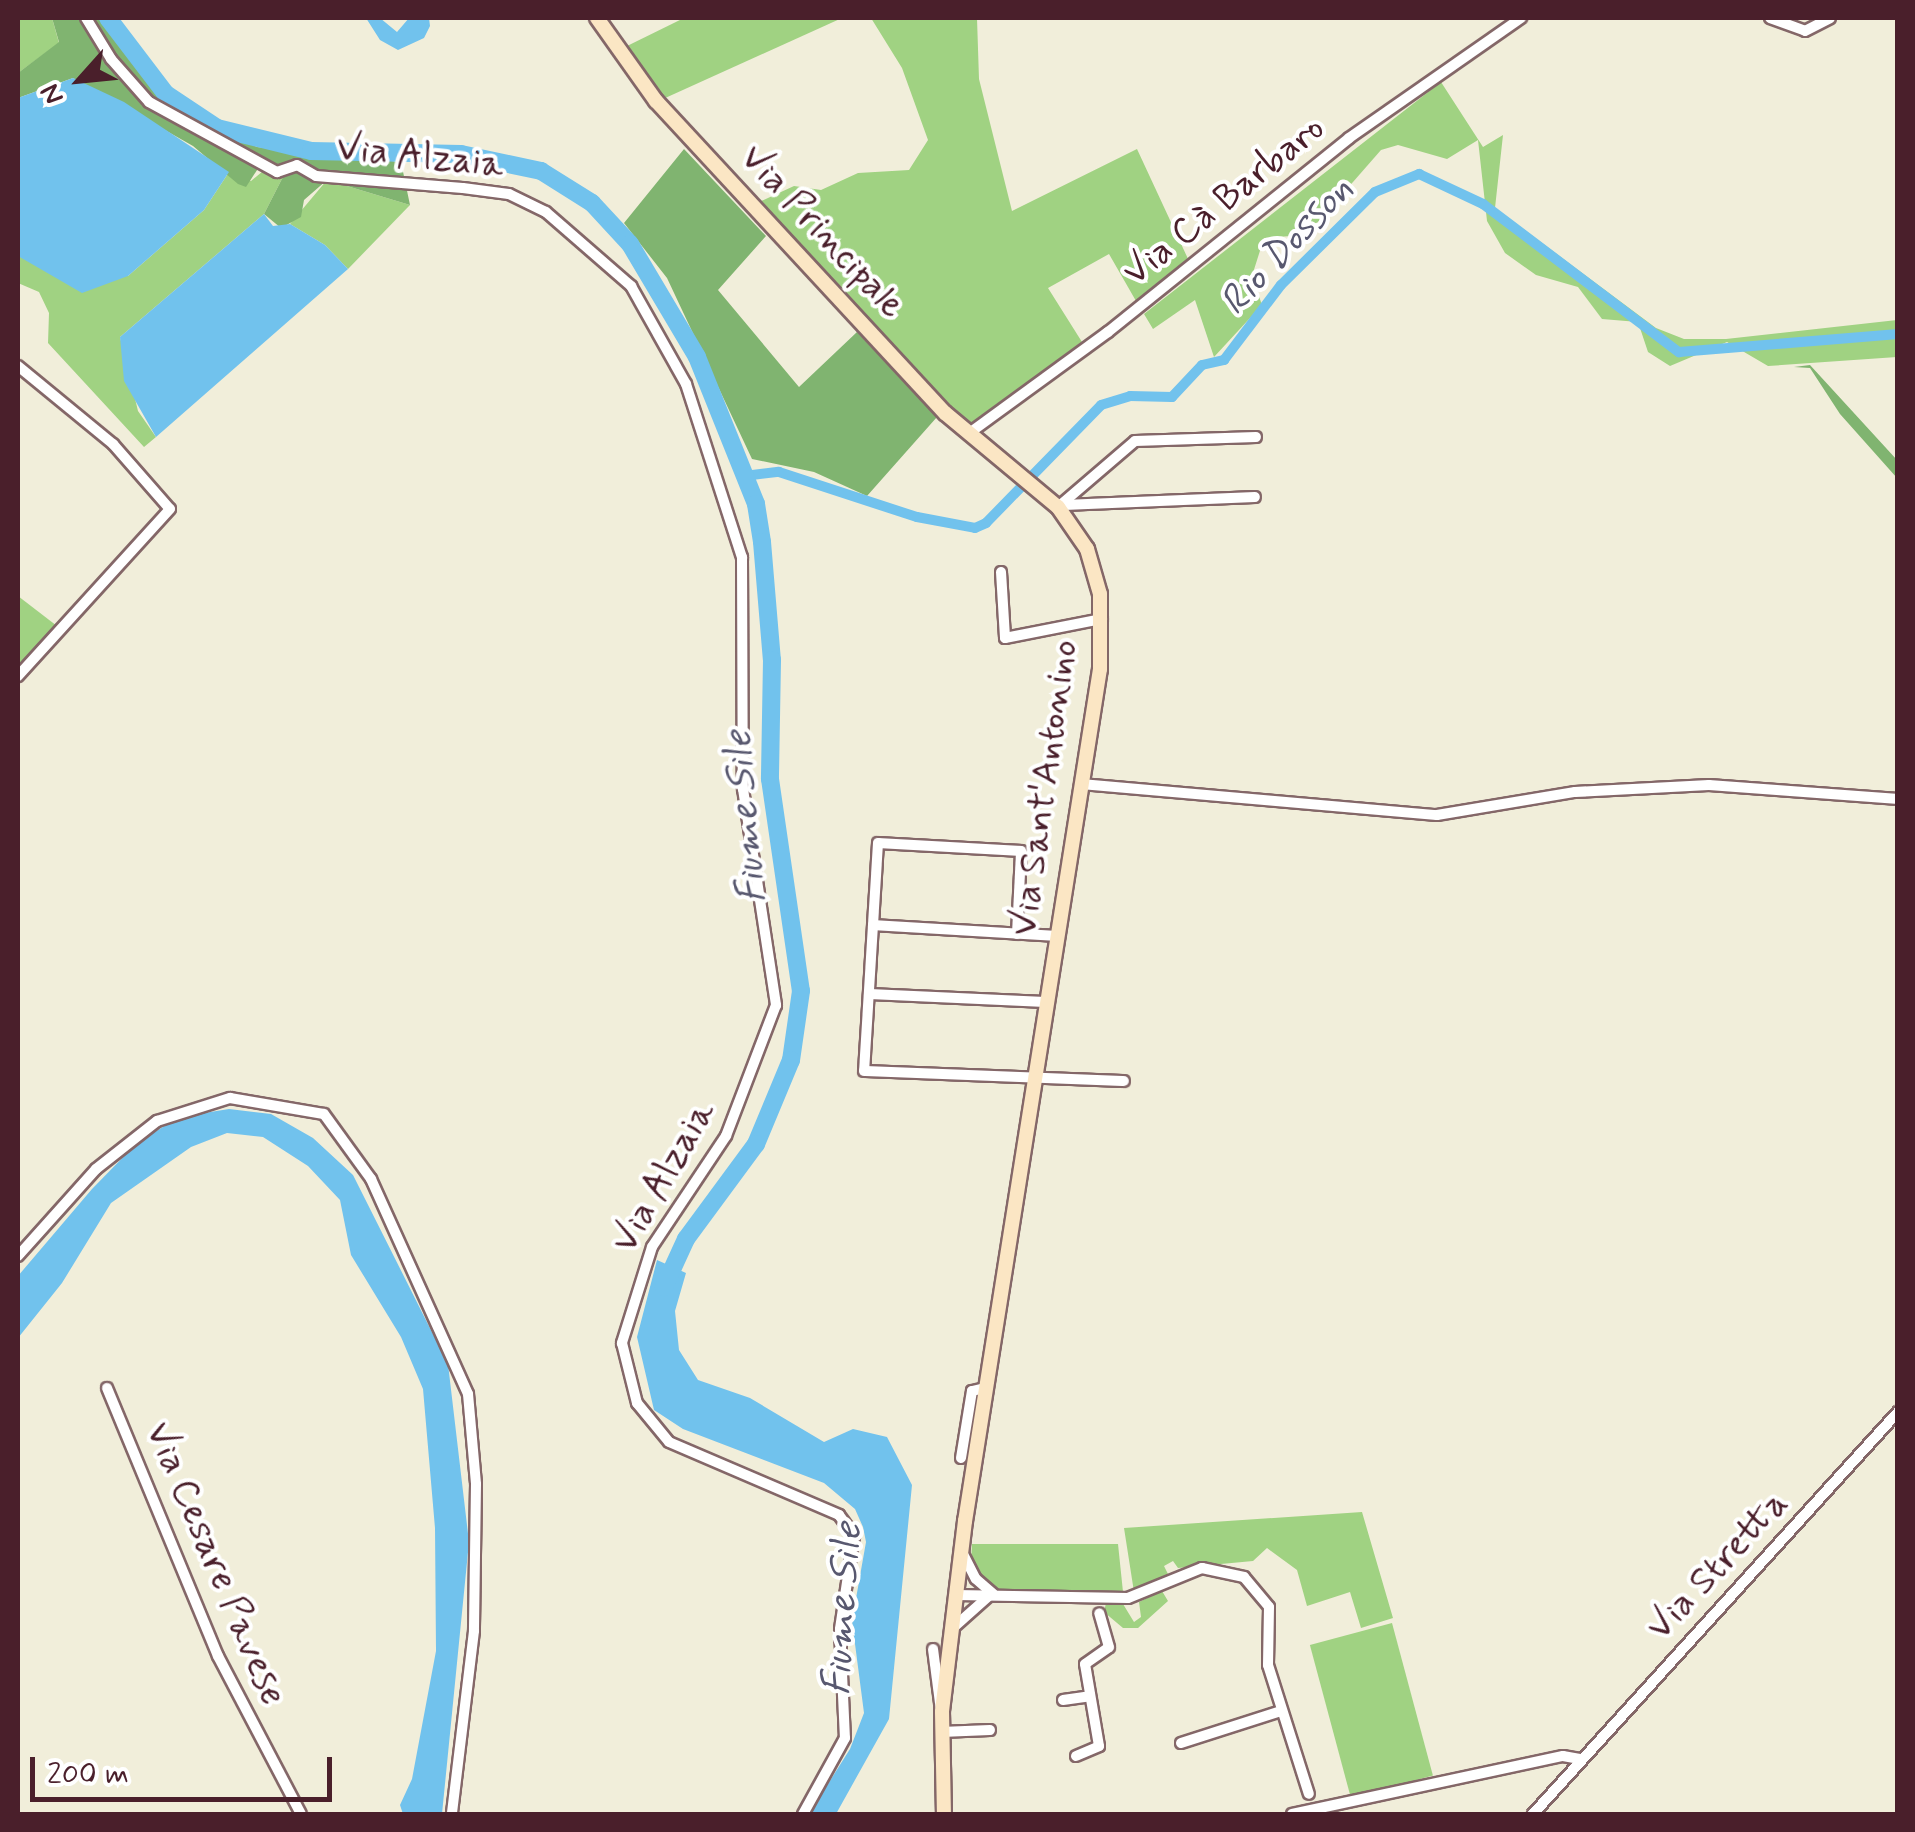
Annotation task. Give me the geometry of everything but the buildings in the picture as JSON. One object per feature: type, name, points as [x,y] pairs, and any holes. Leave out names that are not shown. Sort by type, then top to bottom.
[{"type":"main road","name":"Via Principale","points":[[597,18],[656,101],[968,434],[1018,472]]},
{"type":"main road","name":"Via Sant'Antonino","points":[[944,1814],[942,1712],[961,1550],[1081,784],[1102,619],[1092,562],[1058,507],[1018,472]]},
{"type":"street","name":"Via Alzaia","points":[[86,18],[119,70],[164,114],[277,172],[297,165],[316,176],[508,194],[546,212],[631,286],[674,358],[710,448],[742,558],[743,788],[776,1004],[726,1136],[652,1247],[622,1343],[637,1403],[670,1442],[829,1510],[854,1536],[840,1628],[845,1738],[804,1814]]},
{"type":"street","name":"Via Cà Barbaro","points":[[968,434],[1108,332],[1317,162],[1520,18]]},
{"type":"street","points":[[1770,18],[1805,31],[1830,18]]},
{"type":"street","points":[[18,366],[113,444],[170,510],[18,676]]},
{"type":"street","points":[[1058,507],[1122,446],[1136,441],[1256,437]]},
{"type":"street","points":[[1058,507],[1090,500],[1114,508],[1255,497]]},
{"type":"street","points":[[1001,572],[1005,638],[1102,619]]},
{"type":"street","points":[[1081,784],[1437,815],[1574,792],[1709,785],[1898,798]]},
{"type":"street","points":[[1017,934],[1021,851],[878,843],[864,1071],[1124,1081]]},
{"type":"street","points":[[873,926],[1057,936]]},
{"type":"street","points":[[869,994],[1046,1002]]},
{"type":"street","points":[[18,1256],[96,1169],[157,1121],[230,1098],[324,1114],[371,1179],[468,1394],[476,1484],[474,1631],[452,1814]]},
{"type":"street","name":"Via Cesare Pavese","points":[[107,1388],[218,1656],[301,1814]]},
{"type":"street","name":"Via Sant'Antonino","points":[[961,1458],[972,1392],[985,1388]]},
{"type":"street","name":"Via Stretta","points":[[1533,1814],[1898,1412]]},
{"type":"street","points":[[961,1550],[976,1579],[992,1594]]},
{"type":"street","points":[[956,1594],[1128,1598],[1202,1568],[1240,1574],[1269,1608],[1268,1662],[1309,1794]]},
{"type":"street","points":[[952,1629],[992,1594]]},
{"type":"street","points":[[1076,1756],[1099,1746],[1085,1664],[1109,1647],[1099,1612]]},
{"type":"street","name":"Via Sant'Antonino","points":[[934,1649],[936,1702],[942,1712]]},
{"type":"street","points":[[1063,1700],[1090,1696]]},
{"type":"street","points":[[1182,1743],[1281,1711]]},
{"type":"street","points":[[941,1732],[990,1730]]},
{"type":"street","points":[[1292,1814],[1563,1756],[1580,1759]]},
{"type":"green space","points":[[18,18],[52,18],[59,43],[18,73]]},
{"type":"green space","points":[[52,18],[100,18],[167,99],[257,147],[401,162],[410,205],[327,180],[304,200],[301,217],[281,228],[264,214],[286,171],[282,164],[259,167],[246,187],[238,184],[193,146],[73,78],[18,98],[18,73],[59,42]]},
{"type":"green space","points":[[684,18],[842,18],[663,99],[625,47]]},
{"type":"green space","points":[[871,18],[977,18],[979,79],[1012,211],[1137,149],[1189,261],[1136,301],[1109,254],[1048,288],[1082,342],[969,425],[759,202],[794,186],[821,190],[858,173],[909,170],[928,140],[902,68]]},
{"type":"green space","points":[[1441,82],[1483,147],[1503,135],[1495,208],[1656,328],[1684,339],[1726,339],[1897,320],[1897,357],[1768,366],[1727,342],[1670,366],[1648,352],[1638,322],[1602,319],[1578,287],[1536,275],[1505,253],[1487,221],[1478,140],[1447,159],[1398,145],[1381,150],[1318,222],[1291,236],[1264,238],[1252,276],[1262,305],[1214,357],[1195,300],[1153,329],[1144,314]]},
{"type":"green space","points":[[684,149],[766,236],[718,290],[799,387],[857,332],[937,417],[867,496],[814,472],[752,459],[667,278],[624,223]]},
{"type":"green space","points":[[274,162],[286,171],[264,214],[120,337],[138,411],[156,437],[144,447],[48,343],[49,313],[39,292],[18,283],[18,256],[128,276],[204,210],[229,172],[251,181]]},
{"type":"green space","points":[[327,180],[410,205],[348,269],[325,245],[290,224]]},
{"type":"green space","points":[[1810,365],[1897,460],[1897,478],[1840,414],[1810,368],[1794,367]]},
{"type":"green space","points":[[18,596],[57,626],[18,670]]},
{"type":"green space","points":[[1362,1512],[1393,1618],[1361,1628],[1350,1592],[1307,1606],[1297,1570],[1267,1548],[1253,1561],[1178,1568],[1173,1561],[1164,1566],[1169,1576],[1134,1592],[1124,1528]]},
{"type":"green space","points":[[972,1544],[1118,1544],[1123,1592],[996,1589],[983,1582],[971,1562]]},
{"type":"green space","points":[[1162,1591],[1168,1601],[1138,1628],[1123,1628],[1104,1612],[1106,1603],[1123,1604],[1134,1622],[1141,1617],[1139,1602]]},
{"type":"green space","points":[[1392,1623],[1433,1776],[1351,1798],[1310,1645]]},
{"type":"water","points":[[366,18],[380,18],[397,32],[409,18],[429,18],[430,26],[424,38],[398,50],[380,40]]},
{"type":"water","points":[[73,78],[124,102],[229,172],[204,210],[128,276],[82,293],[18,256],[18,98]]},
{"type":"water","points":[[264,214],[273,226],[290,224],[325,245],[348,269],[156,437],[124,381],[120,337]]},
{"type":"water","points":[[229,1109],[271,1114],[313,1138],[353,1175],[448,1364],[469,1542],[442,1814],[403,1814],[400,1805],[412,1779],[436,1651],[435,1528],[423,1389],[401,1337],[351,1255],[340,1200],[308,1166],[263,1137],[227,1133],[191,1147],[111,1203],[62,1283],[18,1338],[18,1276],[92,1189],[137,1143],[179,1117]]},
{"type":"water","points":[[657,1260],[686,1273],[675,1311],[679,1350],[698,1380],[750,1398],[824,1442],[853,1429],[887,1437],[912,1485],[889,1719],[836,1814],[809,1814],[850,1749],[864,1713],[852,1621],[866,1542],[863,1527],[855,1509],[824,1483],[683,1429],[654,1410],[637,1337]]},
{"type":"waterway","name":"Fiume Sile","points":[[108,18],[166,94],[217,128],[311,151],[461,154],[541,171],[592,203],[630,244],[697,357],[756,504],[772,660],[770,779],[801,991],[791,1060],[756,1144],[686,1239],[664,1287]]},
{"type":"waterway","name":"Rio Dosson","points":[[744,476],[779,472],[917,517],[975,528],[986,523],[1101,405],[1130,396],[1172,397],[1202,365],[1224,360],[1281,285],[1375,192],[1419,174],[1483,204],[1679,352],[1898,334]]}]
